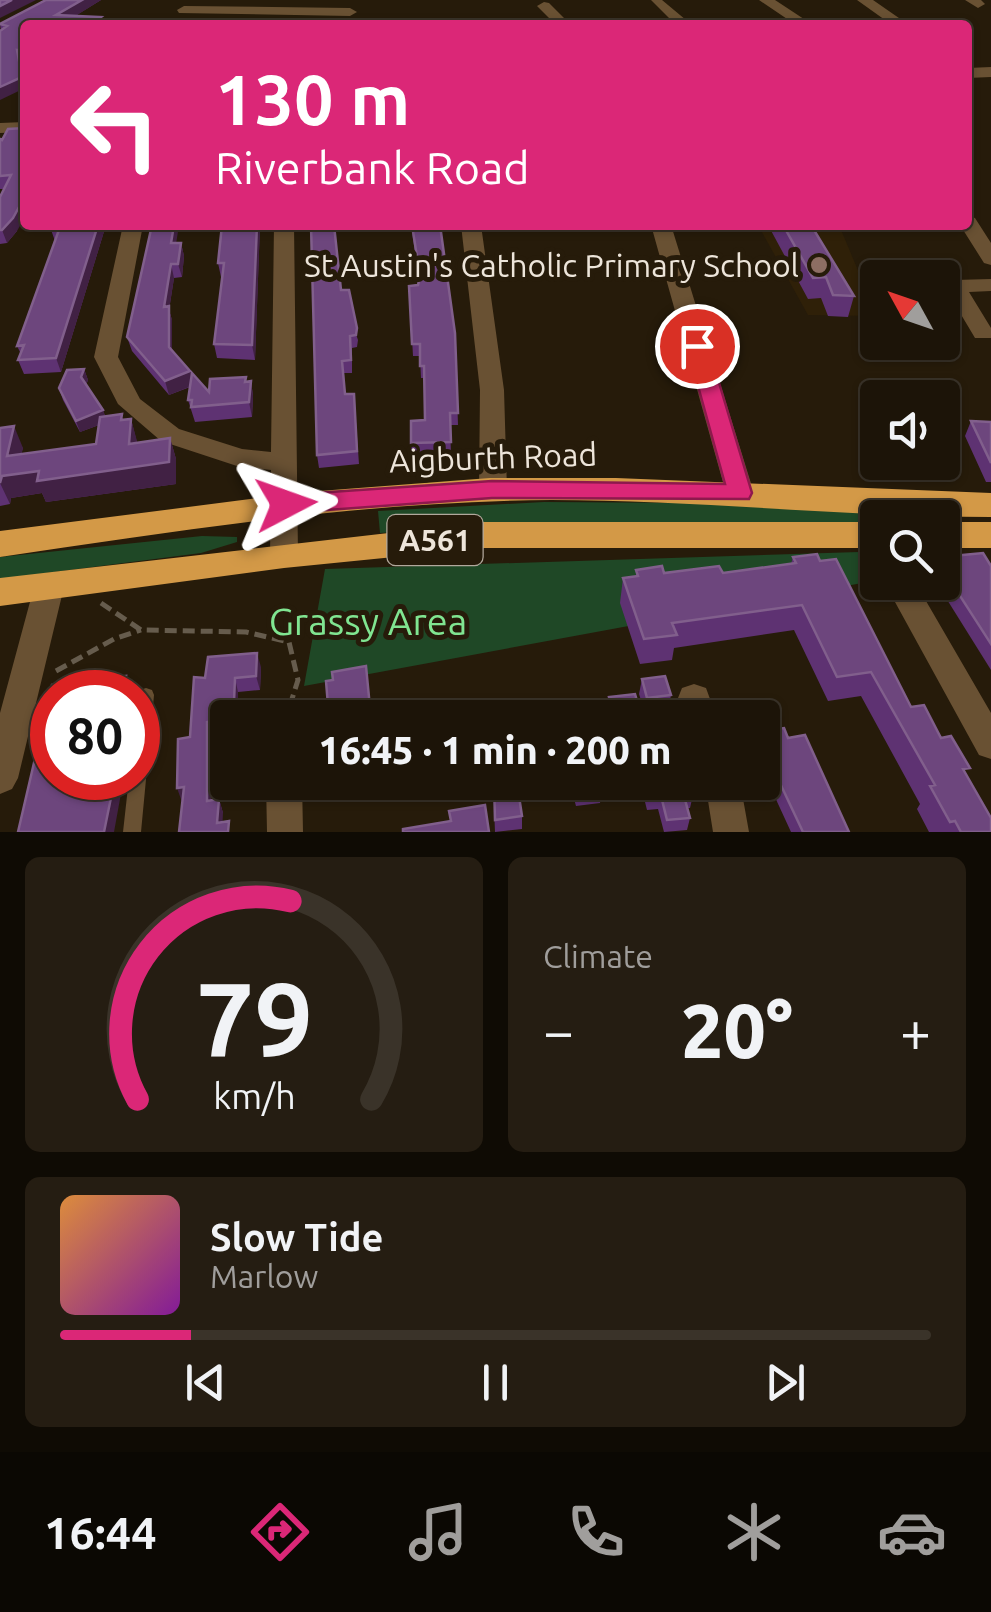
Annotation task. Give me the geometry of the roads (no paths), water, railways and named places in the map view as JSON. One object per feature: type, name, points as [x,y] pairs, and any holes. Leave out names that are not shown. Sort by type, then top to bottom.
[{"type":"highway","name":"Aigburth Road","points":[[0,544],[286,504],[492,490],[740,493],[861,505],[991,506]]},
{"type":"highway","name":"A561","points":[[0,592],[284,555],[484,535],[860,538]]},
{"type":"highway","points":[[960,535],[991,535]]},
{"type":"street","points":[[766,0],[798,20]]},
{"type":"street","points":[[864,0],[894,20]]},
{"type":"street","points":[[656,2],[679,20]]},
{"type":"street","points":[[184,10],[349,6]]},
{"type":"street","points":[[544,6],[559,20]]},
{"type":"street","points":[[972,228],[991,259]]},
{"type":"street","points":[[133,230],[106,357],[130,404],[170,435],[240,458],[284,462]]},
{"type":"street","points":[[284,230],[284,555]]},
{"type":"street","points":[[471,230],[492,390],[492,490]]},
{"type":"street","points":[[662,230],[740,493]]},
{"type":"street","points":[[983,333],[955,286],[991,284]]},
{"type":"street","points":[[0,778],[49,587]]},
{"type":"street","points":[[910,600],[991,744]]},
{"type":"street","points":[[284,800],[285,832]]},
{"type":"street","points":[[725,800],[731,832]]},
{"type":"lane","points":[[132,832],[135,800]]},
{"type":"place","name":"St Austin's Catholic Primary School","points":[[819,265]]},
{"type":"park label","name":"Grassy Area","points":[[368,621]]}]
